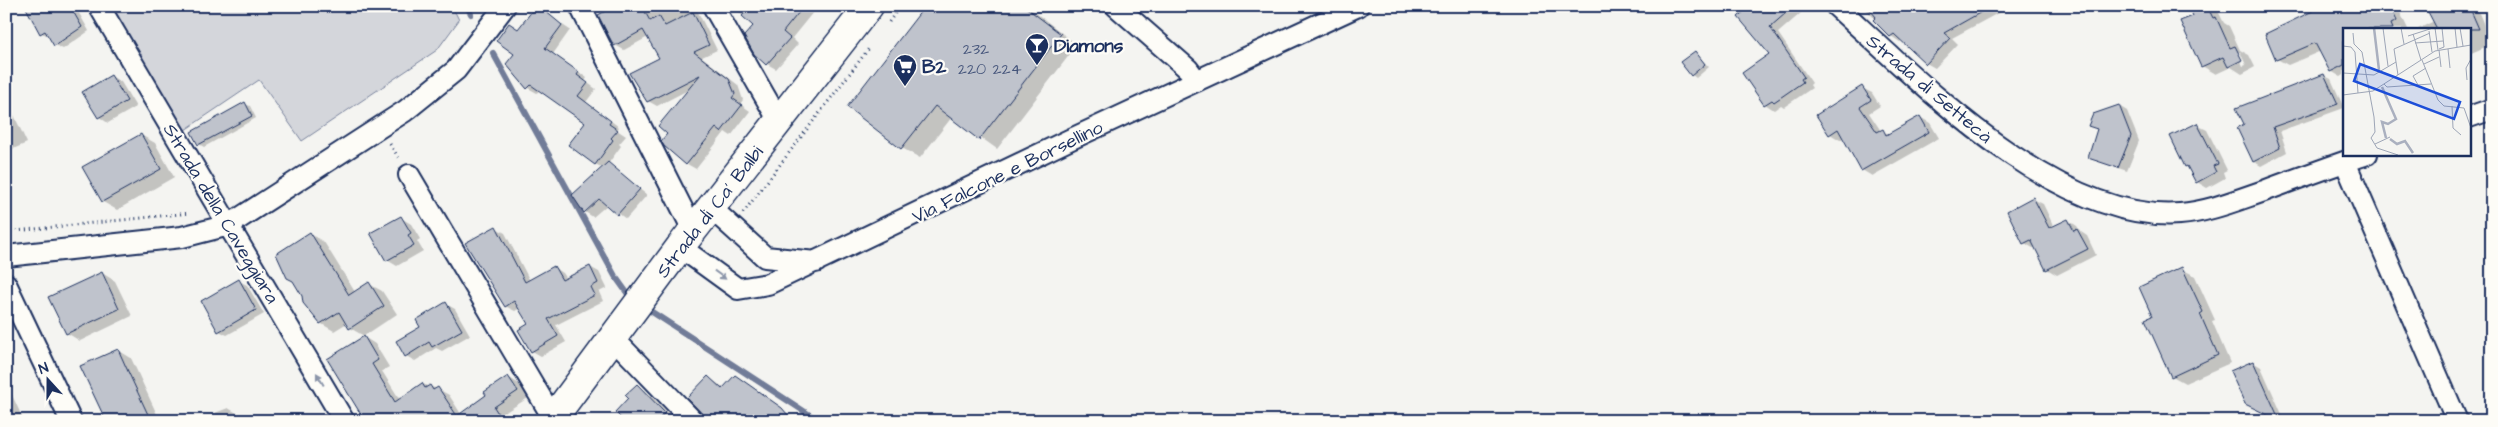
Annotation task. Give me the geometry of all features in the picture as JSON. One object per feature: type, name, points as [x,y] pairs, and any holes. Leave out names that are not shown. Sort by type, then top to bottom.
[{"type":"main road","name":"Strada di Ca' Balbi","points":[[552,420],[687,238],[869,6]]},
{"type":"street","name":"Strada della Caveggiara","points":[[99,6],[344,421]]},
{"type":"street","points":[[6,256],[182,237],[229,224],[405,111],[456,70],[505,6]]},
{"type":"street","points":[[580,6],[687,238]]},
{"type":"street","points":[[712,6],[779,121]]},
{"type":"street","points":[[1116,6],[1188,69],[1197,81]]},
{"type":"street","name":"Via Falcone e Borsellino","points":[[687,238],[738,289],[768,284],[818,262],[1069,140],[1358,6]]},
{"type":"street","name":"Strada di Settecà","points":[[1836,6],[1979,133],[2055,181],[2124,211],[2180,214],[2229,203],[2364,155]]},
{"type":"street","points":[[2470,117],[2492,109]]},
{"type":"street","points":[[2345,162],[2456,421]]},
{"type":"street","name":"Strada di Ca' Balbi","points":[[409,175],[552,420]]},
{"type":"street","points":[[711,208],[765,257],[818,262]]},
{"type":"street","points":[[6,284],[70,421]]},
{"type":"street","points":[[613,338],[693,421]]},
{"type":"path","points":[[882,30],[900,6]]},
{"type":"path","points":[[732,227],[870,46]]},
{"type":"path","points":[[380,127],[409,175]]},
{"type":"path","points":[[6,232],[192,213],[216,206]]},
{"type":"shaded area","points":[[110,6],[452,6],[459,20],[437,50],[302,141],[259,80],[185,130]]},
{"type":"building","points":[[25,6],[70,6],[82,27],[54,46],[45,31],[40,34]]},
{"type":"building","points":[[536,6],[539,6],[562,25],[545,48],[579,72],[577,75],[588,83],[578,96],[611,121],[609,124],[618,130],[595,165],[568,145],[585,123],[531,85],[527,89],[506,64],[514,54],[496,41],[509,23],[518,29]]},
{"type":"building","points":[[615,6],[642,6],[650,21],[659,16],[665,26],[693,12],[709,45],[694,52],[729,79],[735,94],[732,98],[742,105],[721,132],[716,128],[686,165],[664,146],[661,141],[667,134],[658,126],[700,75],[647,102],[629,73],[659,58],[643,30],[614,46],[598,15]]},
{"type":"building","points":[[751,6],[804,6],[783,32],[790,38],[766,65],[754,54],[744,36],[753,26],[742,16]]},
{"type":"building","points":[[925,6],[1024,6],[1061,34],[979,140],[935,106],[901,149],[847,107]]},
{"type":"building","points":[[1750,6],[1794,6],[1770,27],[1804,77],[1801,79],[1803,82],[1774,102],[1772,100],[1764,105],[1742,73],[1769,54],[1738,17]]},
{"type":"building","points":[[1867,6],[1992,6],[1944,33],[1950,38],[1926,64],[1894,34],[1890,37],[1873,20],[1876,17]]},
{"type":"building","points":[[2188,6],[2207,6],[2213,18],[2216,17],[2230,48],[2235,46],[2242,60],[2228,67],[2223,57],[2201,67],[2180,21],[2193,16]]},
{"type":"building","points":[[2323,6],[2390,6],[2397,21],[2391,24],[2393,28],[2343,28],[2343,66],[2330,72],[2315,43],[2276,60],[2265,34]]},
{"type":"building","points":[[2425,6],[2469,6],[2479,29],[2470,28],[2436,28]]},
{"type":"building","points":[[1695,51],[1705,64],[1691,76],[1680,62]]},
{"type":"building","points":[[2324,74],[2338,104],[2273,127],[2280,148],[2253,162],[2237,128],[2244,124],[2236,108]]},
{"type":"building","points":[[111,75],[127,101],[98,118],[82,92]]},
{"type":"building","points":[[1862,86],[1871,100],[1860,107],[1877,132],[1883,129],[1886,135],[1920,116],[1929,132],[1861,171],[1838,129],[1829,135],[1816,115]]},
{"type":"building","points":[[245,102],[252,116],[198,145],[191,132]]},
{"type":"building","points":[[2119,105],[2131,136],[2118,168],[2088,158],[2097,129],[2088,126],[2093,114]]},
{"type":"building","points":[[2197,123],[2218,164],[2213,166],[2216,172],[2196,183],[2187,166],[2185,167],[2170,136]]},
{"type":"building","points":[[141,134],[161,169],[102,202],[82,167]]},
{"type":"building","points":[[608,162],[640,189],[617,215],[599,199],[584,213],[572,195]]},
{"type":"building","points":[[2033,197],[2049,228],[2068,219],[2074,231],[2077,229],[2088,249],[2046,270],[2031,240],[2023,244],[2007,211]]},
{"type":"building","points":[[401,216],[411,233],[408,235],[414,245],[386,261],[370,233]]},
{"type":"building","points":[[496,226],[525,282],[554,266],[562,280],[590,266],[598,283],[591,287],[595,295],[548,319],[558,336],[531,352],[518,330],[528,324],[514,301],[505,307],[465,243]]},
{"type":"building","points":[[310,232],[349,295],[369,282],[384,306],[349,329],[339,312],[320,324],[303,303],[302,296],[293,281],[287,278],[276,254]]},
{"type":"building","points":[[2182,267],[2203,312],[2200,314],[2218,355],[2171,377],[2145,319],[2152,316],[2139,287]]},
{"type":"building","points":[[102,272],[119,309],[66,334],[48,297]]},
{"type":"building","points":[[239,279],[256,310],[218,332],[201,301]]},
{"type":"building","points":[[446,302],[462,330],[432,347],[429,342],[405,357],[396,341],[420,327],[416,320]]},
{"type":"building","points":[[364,336],[378,360],[372,364],[395,402],[422,383],[425,388],[430,385],[433,390],[438,387],[457,416],[486,395],[484,392],[508,376],[518,391],[494,407],[503,421],[365,421],[327,359]]},
{"type":"building","points":[[118,349],[151,421],[106,421],[80,366]]},
{"type":"building","points":[[2253,361],[2280,421],[2245,404],[2230,371]]},
{"type":"building","points":[[735,375],[782,408],[793,421],[709,421],[687,398],[708,376],[722,389]]},
{"type":"building","points":[[637,384],[665,413],[656,421],[624,421],[615,412],[628,398],[625,395]]},
{"type":"waterway","points":[[467,6],[471,14]]},
{"type":"waterway","points":[[493,53],[615,276],[630,297]]},
{"type":"waterway","points":[[649,310],[819,421]]},
{"type":"place","name":"Diamons","points":[[1037,66]]},
{"type":"place","name":"B2","points":[[905,87]]}]
